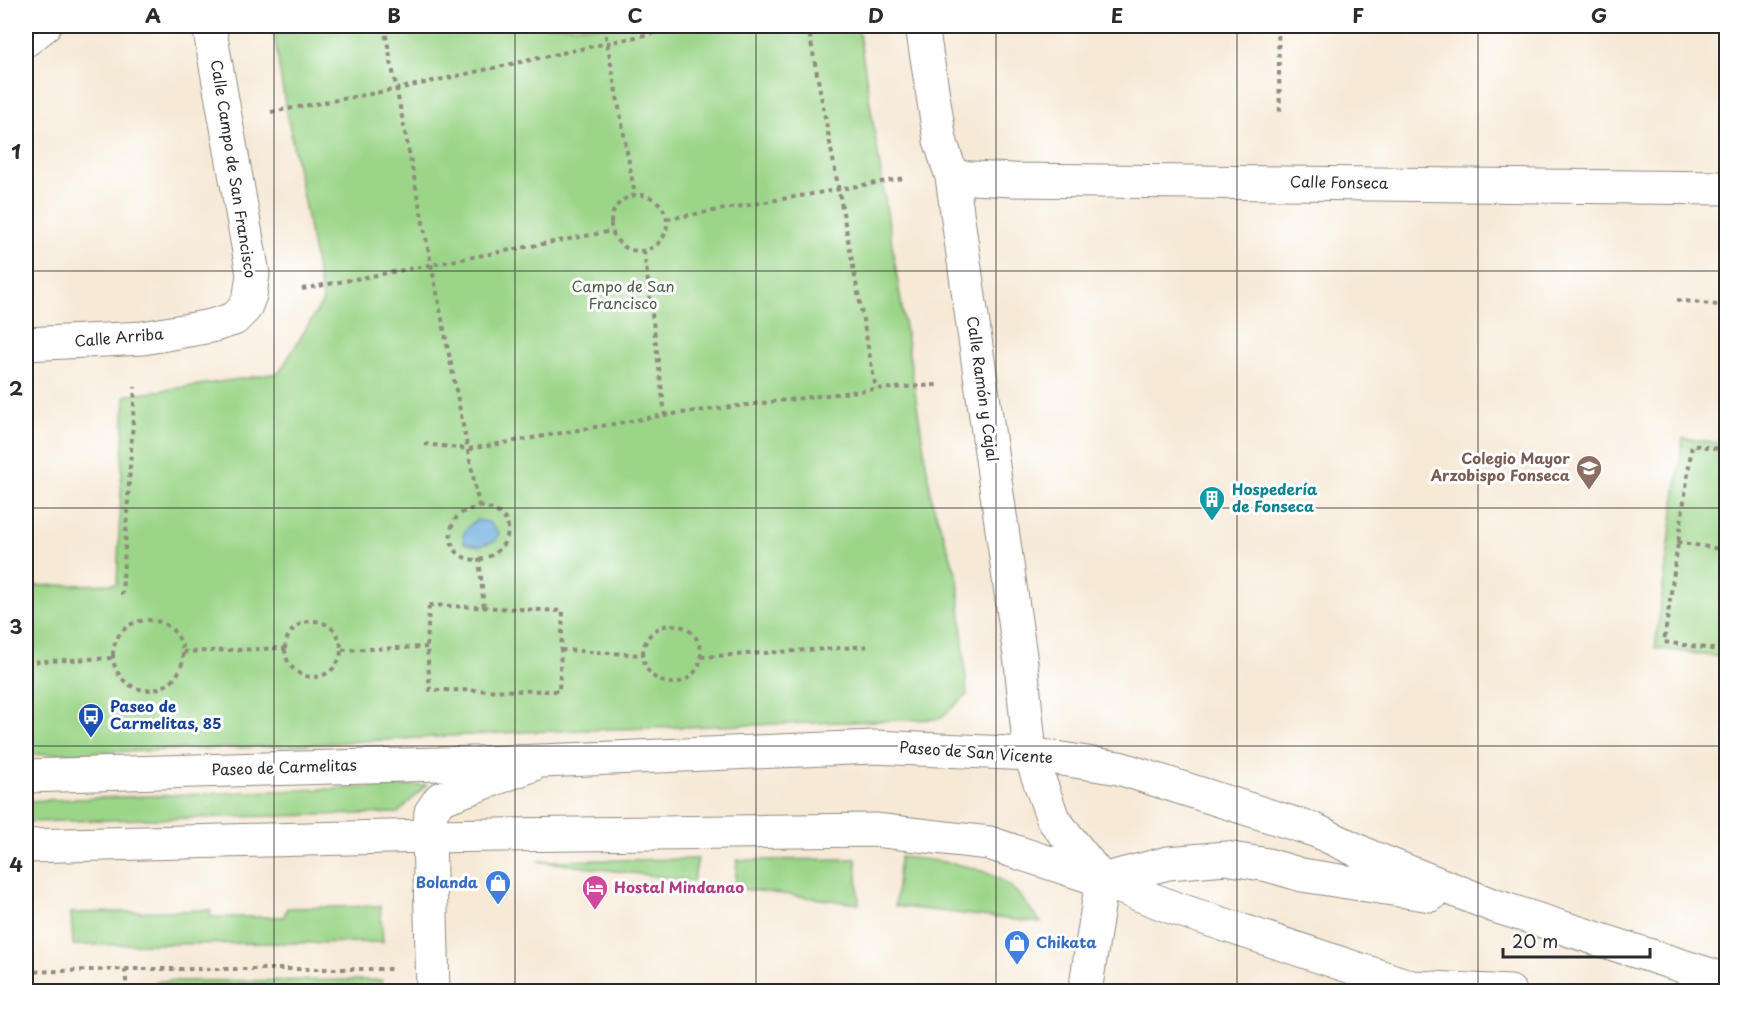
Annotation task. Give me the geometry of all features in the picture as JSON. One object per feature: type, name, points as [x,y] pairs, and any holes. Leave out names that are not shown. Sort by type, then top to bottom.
[{"type":"main road","points":[[26,40],[44,26]]},
{"type":"main road","name":"Calle Campo de San Francisco","points":[[209,26],[253,274],[250,295],[245,308],[234,319],[211,326]]},
{"type":"main road","name":"Calle Ramón y Cajal","points":[[922,26],[940,140],[952,177],[1021,663],[1030,754],[1053,819],[1102,880]]},
{"type":"main road","name":"Calle Fonseca","points":[[952,177],[1013,180],[1726,188]]},
{"type":"main road","name":"Calle Arriba","points":[[26,344],[143,338],[211,326]]},
{"type":"main road","name":"Paseo de San Vicente","points":[[542,761],[874,747],[1030,754],[1119,768],[1317,831],[1371,857],[1492,905],[1726,980]]},
{"type":"main road","points":[[433,992],[429,836],[431,812],[440,799],[542,761]]},
{"type":"main road","name":"Paseo de Carmelitas","points":[[26,776],[542,761]]},
{"type":"main road","points":[[26,846],[429,836],[875,830],[989,843],[1102,880],[1174,908],[1420,989],[1510,992]]},
{"type":"main road","name":"Paseo de San Vicente","points":[[1102,880],[1168,864],[1226,858],[1268,865],[1302,875],[1492,905]]},
{"type":"main road","points":[[1085,992],[1102,880]]},
{"type":"path","points":[[384,26],[479,506]]},
{"type":"path","points":[[604,26],[635,195]]},
{"type":"path","points":[[271,112],[397,89],[686,26]]},
{"type":"path","points":[[808,26],[876,389]]},
{"type":"path","points":[[1278,26],[1280,116]]},
{"type":"path","points":[[667,219],[904,178]]},
{"type":"path","points":[[635,195],[644,195],[659,204],[667,219],[662,240],[654,247],[644,251],[634,251],[624,247],[616,240],[612,231],[611,221],[618,203],[635,195]]},
{"type":"path","points":[[302,289],[612,231]]},
{"type":"path","points":[[644,251],[665,415]]},
{"type":"path","points":[[1677,300],[1726,306]]},
{"type":"path","points":[[424,444],[469,448],[665,415],[876,389],[937,385]]},
{"type":"path","points":[[122,596],[135,387]]},
{"type":"path","points":[[1726,450],[1692,445],[1664,642],[1726,651]]},
{"type":"path","points":[[479,506],[495,509],[502,515],[508,526],[508,537],[503,547],[495,554],[479,558],[464,558],[456,551],[451,541],[452,526],[458,514],[479,506]]},
{"type":"path","points":[[1677,542],[1726,549]]},
{"type":"path","points":[[479,558],[484,608]]},
{"type":"path","points":[[429,605],[563,610],[559,691],[430,690],[427,647],[429,605]]},
{"type":"path","points":[[147,619],[158,621],[176,633],[183,652],[182,664],[177,676],[168,684],[145,691],[122,680],[115,670],[112,658],[113,646],[126,627],[136,621],[147,619]]},
{"type":"path","points":[[319,622],[335,631],[342,650],[336,666],[321,676],[313,677],[297,671],[287,657],[286,648],[288,639],[300,624],[319,622]]},
{"type":"path","points":[[673,626],[682,627],[697,639],[701,657],[699,666],[685,681],[666,683],[657,680],[650,673],[643,655],[645,645],[655,630],[673,626]]},
{"type":"path","points":[[701,657],[872,646]]},
{"type":"path","points":[[342,650],[427,647]]},
{"type":"path","points":[[183,652],[286,648]]},
{"type":"path","points":[[561,650],[643,655]]},
{"type":"path","points":[[26,662],[112,658]]},
{"type":"path","points":[[125,969],[127,992]]},
{"type":"path","points":[[26,972],[125,969],[402,969]]},
{"type":"green space","name":"Campo de San Francisco","points":[[273,26],[858,26],[932,501],[958,579],[967,695],[939,719],[520,732],[279,746],[26,755],[26,586],[117,584],[125,396],[279,373],[323,301],[284,98]]},
{"type":"green space","points":[[1683,438],[1726,444],[1726,658],[1655,648]]},
{"type":"green space","points":[[426,785],[398,813],[26,822],[26,801]]},
{"type":"green space","points":[[900,857],[958,864],[1000,879],[1011,887],[1041,923],[895,906]]},
{"type":"green space","points":[[698,859],[693,881],[537,861]]},
{"type":"green space","points":[[856,859],[859,904],[735,888],[737,860]]},
{"type":"green space","points":[[380,906],[383,942],[73,945],[71,913],[210,910],[211,917],[284,917],[287,908]]},
{"type":"green space","points":[[382,980],[381,992],[144,991],[160,981]]},
{"type":"water","points":[[476,520],[489,522],[499,533],[496,541],[479,546],[464,543],[463,534]]},
{"type":"place","name":"Colegio Mayor Arzobispo Fonseca","points":[[1589,491]]},
{"type":"place","name":"Hospedería de Fonseca","points":[[1212,522]]},
{"type":"place","name":"Paseo de Carmelitas, 85","points":[[91,739]]},
{"type":"place","name":"Bolanda","points":[[498,906]]},
{"type":"place","name":"Hostal Mindanao","points":[[595,911]]},
{"type":"place","name":"Chikata","points":[[1017,966]]}]
